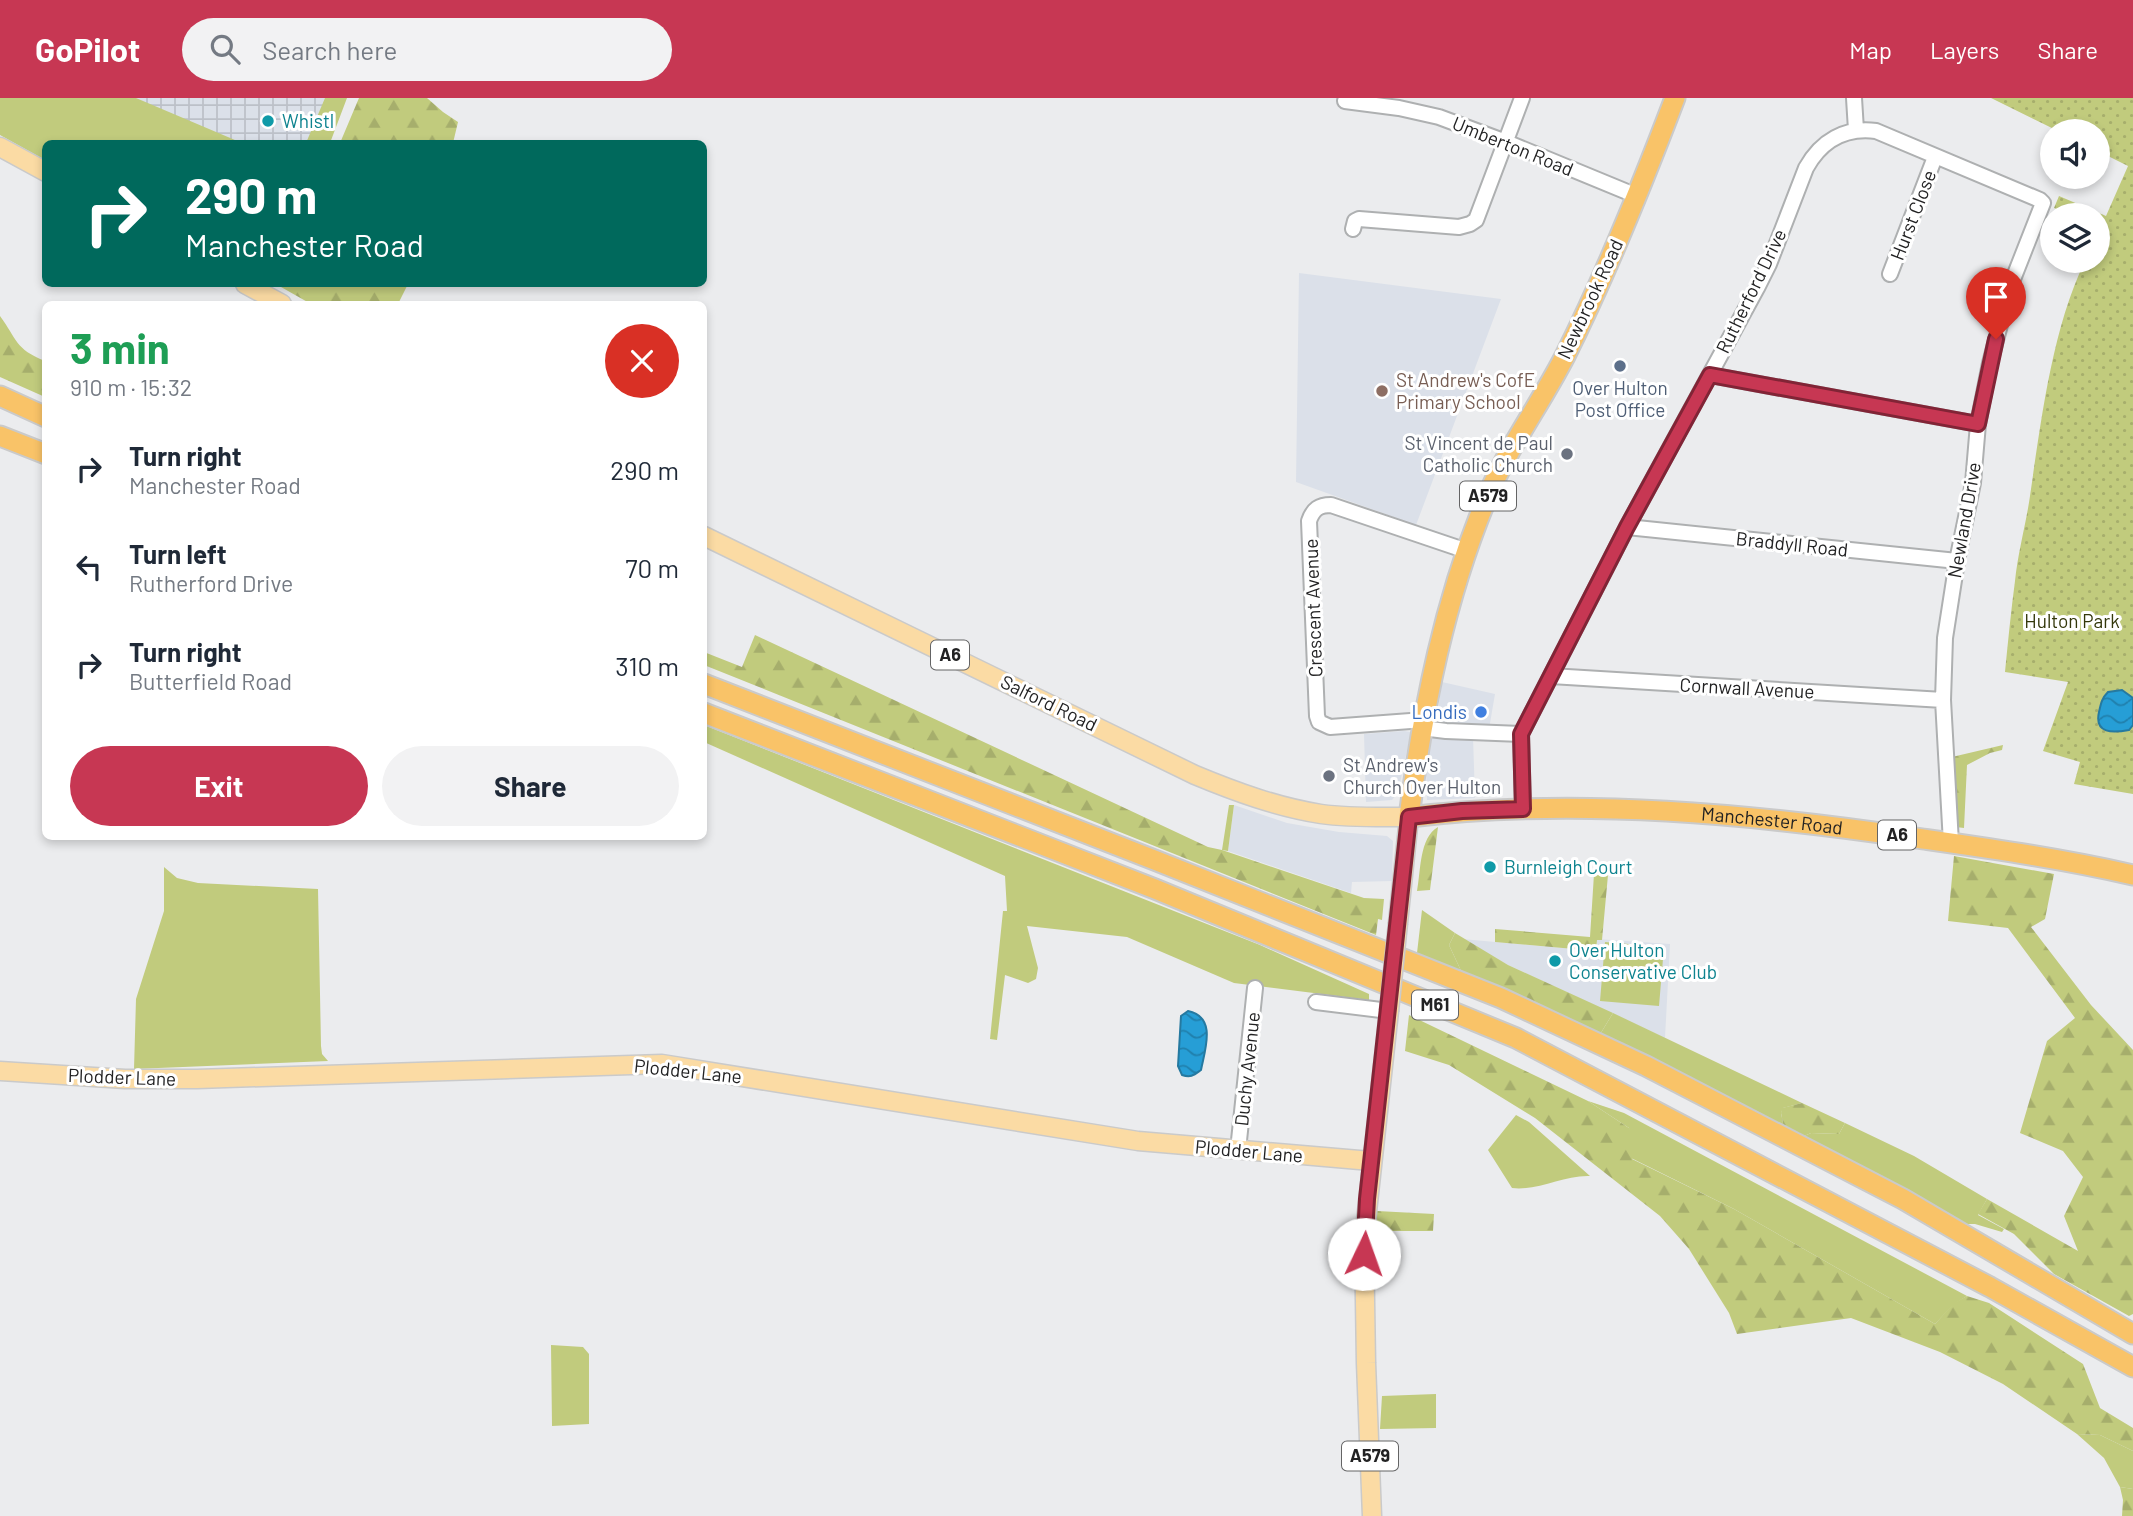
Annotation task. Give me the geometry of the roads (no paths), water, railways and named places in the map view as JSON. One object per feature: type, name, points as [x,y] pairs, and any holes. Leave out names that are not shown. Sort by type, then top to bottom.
[{"type":"highway","name":"Newbrook Road","points":[[1409,817],[1423,724],[1440,639],[1467,551],[1499,471],[1564,357],[1614,250],[1675,98]]},
{"type":"highway","points":[[0,396],[42,414]]},
{"type":"highway","points":[[0,411],[42,427]]},
{"type":"highway","points":[[0,436],[42,454]]},
{"type":"highway","points":[[0,443],[42,455]]},
{"type":"highway","name":"M61","points":[[707,685],[1501,998],[1646,1066],[1903,1199],[2133,1334]]},
{"type":"highway","name":"M61","points":[[707,714],[1155,889],[1516,1038],[1990,1287],[2133,1367]]},
{"type":"highway","name":"Manchester Road","points":[[1409,817],[1462,811],[1523,809],[1617,810],[1740,818],[1851,829],[1951,843],[2133,874]]},
{"type":"main road","points":[[0,147],[42,170]]},
{"type":"main road","points":[[251,287],[276,301]]},
{"type":"main road","name":"Salford Road","points":[[707,537],[1230,790],[1321,814],[1409,817]]},
{"type":"main road","name":"A579","points":[[1372,1516],[1364,1239],[1384,1014],[1398,923],[1409,817]]},
{"type":"main road","name":"Plodder Lane","points":[[0,1071],[125,1079],[197,1079],[662,1065],[1138,1141],[1371,1161]]},
{"type":"street","points":[[1353,229],[1355,221],[1359,219],[1459,227],[1476,220],[1522,98]]},
{"type":"street","points":[[1854,98],[1856,130],[1876,131],[1935,157]]},
{"type":"street","name":"Umberton Road","points":[[1345,103],[1400,103],[1506,142],[1637,196]]},
{"type":"street","name":"Rutherford Drive","points":[[1523,809],[1521,734],[1627,527],[1769,264],[1806,168],[1812,158],[1832,139],[1856,130]]},
{"type":"street","name":"Newland Drive","points":[[1935,157],[2040,200],[2042,207],[2020,259],[2002,316],[1978,424],[1973,483],[1944,646],[1943,700],[1951,843]]},
{"type":"street","name":"Hurst Close","points":[[1890,274],[1935,157]]},
{"type":"street","points":[[1710,375],[1978,424]]},
{"type":"street","name":"Crescent Avenue","points":[[1423,724],[1330,727],[1319,722],[1309,520],[1317,508],[1331,505],[1467,551]]},
{"type":"street","name":"Braddyll Road","points":[[1627,527],[1957,561]]},
{"type":"street","name":"Cornwall Avenue","points":[[1551,676],[1943,700]]},
{"type":"street","points":[[1423,724],[1446,731],[1521,734]]},
{"type":"street","name":"Duchy Avenue","points":[[1238,1150],[1255,988]]},
{"type":"street","points":[[1317,1002],[1384,1014]]},
{"type":"water","points":[[2122,690],[2133,698],[2133,725],[2129,730],[2106,730],[2099,725],[2098,719],[2104,696],[2108,692]]},
{"type":"water","points":[[1188,1011],[1203,1020],[1207,1035],[1201,1070],[1188,1076],[1182,1075],[1178,1066],[1181,1016]]},
{"type":"place","name":"Whistl","points":[[268,121]]},
{"type":"place","name":"Over Hulton Post Office","points":[[1620,366]]},
{"type":"place","name":"St Andrew's CofE Primary School","points":[[1382,391]]},
{"type":"place","name":"St Vincent de Paul Catholic Church","points":[[1567,454]]},
{"type":"place","name":"Londis","points":[[1481,712]]},
{"type":"place","name":"St Andrew's Church Over Hulton","points":[[1329,776]]},
{"type":"place","name":"Burnleigh Court","points":[[1490,867]]},
{"type":"place","name":"Over Hulton Conservative Club","points":[[1555,961]]},
{"type":"park label","name":"Hulton Park","points":[[2072,621]]}]
